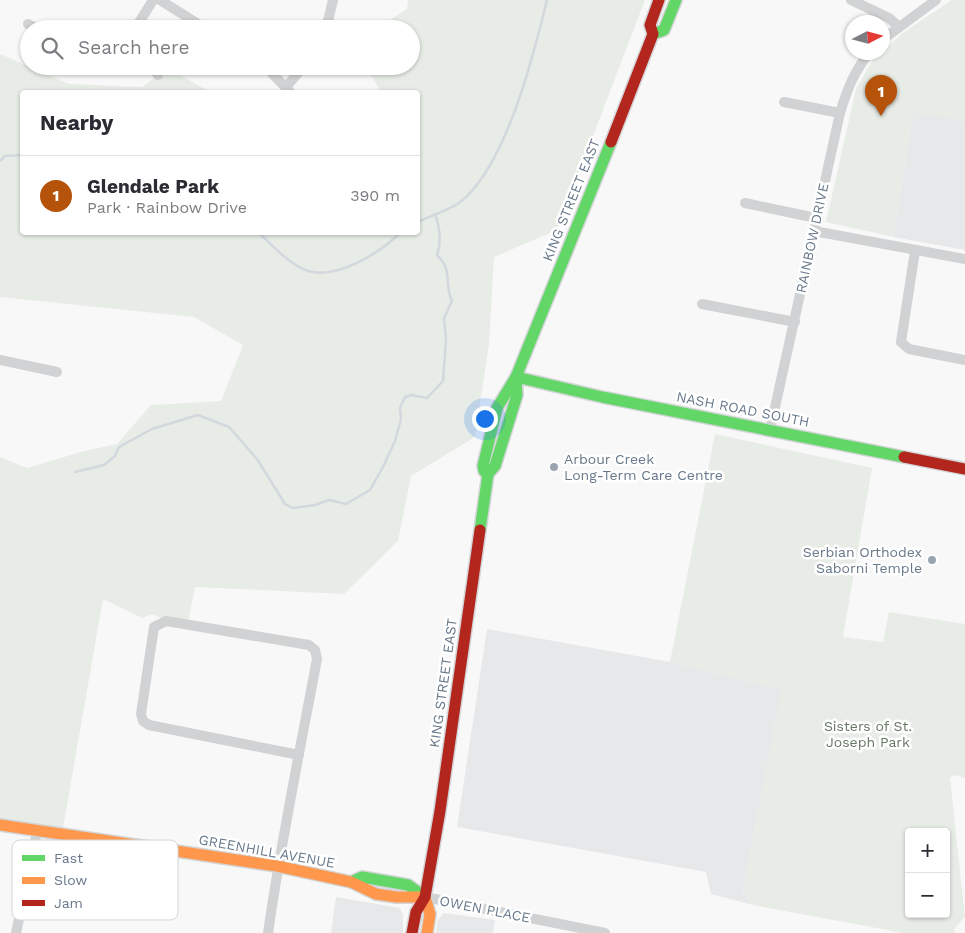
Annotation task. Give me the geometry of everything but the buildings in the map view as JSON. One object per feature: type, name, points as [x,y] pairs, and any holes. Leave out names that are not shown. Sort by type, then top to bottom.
[{"type":"main road","name":"KING STREET EAST","points":[[412,933],[416,912],[425,897],[442,794],[488,474],[483,466],[491,427],[504,391],[516,377],[632,94],[653,34],[650,25],[659,0]]},
{"type":"main road","name":"KING STREET EAST","points":[[653,34],[664,30],[676,0]]},
{"type":"main road","name":"NASH ROAD SOUTH","points":[[516,377],[602,397],[965,469]]},
{"type":"main road","name":"GREENHILL AVENUE","points":[[0,825],[93,840]]},
{"type":"main road","name":"GREENHILL AVENUE","points":[[178,852],[277,866],[351,882],[362,877],[408,885],[425,897]]},
{"type":"main road","name":"KING STREET EAST","points":[[425,897],[430,914],[427,933]]},
{"type":"street","points":[[141,20],[153,0]]},
{"type":"street","points":[[160,0],[192,20]]},
{"type":"street","points":[[328,20],[333,0]]},
{"type":"street","points":[[851,0],[889,18],[898,26]]},
{"type":"street","points":[[890,33],[936,0]]},
{"type":"street","name":"RAINBOW DRIVE","points":[[770,430],[840,113],[856,68],[863,60]]},
{"type":"street","points":[[274,75],[288,90],[298,75]]},
{"type":"street","points":[[784,102],[840,113]]},
{"type":"street","points":[[745,203],[816,218]]},
{"type":"street","points":[[814,231],[965,259]]},
{"type":"street","points":[[915,251],[901,342],[909,349],[965,360]]},
{"type":"street","points":[[702,304],[795,322]]},
{"type":"street","points":[[0,360],[58,372]]},
{"type":"street","points":[[268,933],[277,866],[299,755],[317,659],[315,650],[309,645],[166,621],[154,627],[141,714],[143,721],[149,725],[299,755]]},
{"type":"street","points":[[35,840],[37,832]]},
{"type":"street","name":"OWEN PLACE","points":[[425,897],[605,933]]},
{"type":"street","points":[[16,933],[19,920]]},
{"type":"shaded area","points":[[913,111],[965,121],[965,250],[893,237]]},
{"type":"shaded area","points":[[487,629],[670,662],[782,689],[743,892],[753,905],[711,894],[706,872],[457,827]]},
{"type":"shaded area","points":[[336,897],[400,908],[403,915],[403,933],[331,933]]},
{"type":"shaded area","points":[[444,913],[495,920],[493,933],[436,933],[438,920]]},
{"type":"green space","points":[[408,0],[645,0],[557,230],[494,257],[489,344],[475,437],[411,476],[398,541],[344,594],[195,587],[188,622],[167,620],[152,614],[142,618],[103,599],[63,828],[0,819],[0,457],[27,468],[84,451],[117,444],[151,405],[221,401],[243,345],[194,317],[0,297],[0,54],[20,63],[20,75],[48,75],[69,84],[142,87],[158,75],[180,75],[206,90],[20,90],[20,235],[420,235],[420,90],[380,90],[371,75],[420,75],[420,20],[390,20],[407,9]]},
{"type":"green space","points":[[952,0],[965,0],[965,121],[913,112],[893,237],[826,222],[856,89],[873,60],[890,60],[890,45],[904,32]]},
{"type":"green space","name":"Sisters of St. Joseph Park","points":[[715,434],[872,468],[843,637],[883,642],[889,612],[965,624],[965,778],[954,775],[950,778],[965,917],[955,928],[954,933],[903,933],[753,905],[743,892],[781,689],[670,662]]},
{"type":"waterway","points":[[420,221],[459,203],[476,186],[491,164],[504,138],[525,80],[547,0]]},
{"type":"waterway","points":[[0,161],[5,156],[20,155]]},
{"type":"waterway","points":[[75,472],[104,465],[115,456],[119,447],[152,429],[198,415],[229,427],[257,459],[285,504],[293,508],[315,505],[329,500],[346,504],[370,490],[395,441],[401,419],[400,408],[405,397],[411,395],[427,398],[443,381],[446,340],[444,318],[452,301],[449,294],[447,272],[437,255],[440,235],[435,214]]},
{"type":"waterway","points":[[261,235],[291,262],[303,269],[315,272],[328,272],[355,264],[381,249],[398,235]]},
{"type":"traffic: fast","points":[[653,34],[664,30],[676,0]]},
{"type":"traffic: fast","points":[[488,474],[484,471],[483,466],[497,408],[516,377],[611,142]]},
{"type":"traffic: fast","points":[[516,377],[602,397],[904,457]]},
{"type":"traffic: fast","points":[[480,530],[488,474],[495,466],[517,395],[516,377]]},
{"type":"traffic: fast","points":[[351,882],[362,877],[408,885],[425,897]]},
{"type":"traffic: slow","points":[[0,825],[101,840]]},
{"type":"traffic: slow","points":[[178,851],[277,866],[351,882],[376,894],[396,897],[425,897]]},
{"type":"traffic: slow","points":[[425,897],[430,914],[427,933]]},
{"type":"traffic: jam","points":[[611,142],[653,34],[650,25],[659,0]]},
{"type":"traffic: jam","points":[[904,457],[965,469]]},
{"type":"traffic: jam","points":[[412,933],[416,912],[425,897],[440,811],[480,530]]},
{"type":"place","name":"Glendale Park","points":[[881,116]]},
{"type":"place","name":"Arbour Creek Long-Term Care Centre","points":[[554,467]]},
{"type":"place","name":"Serbian Orthodex Saborni Temple","points":[[932,560]]}]
